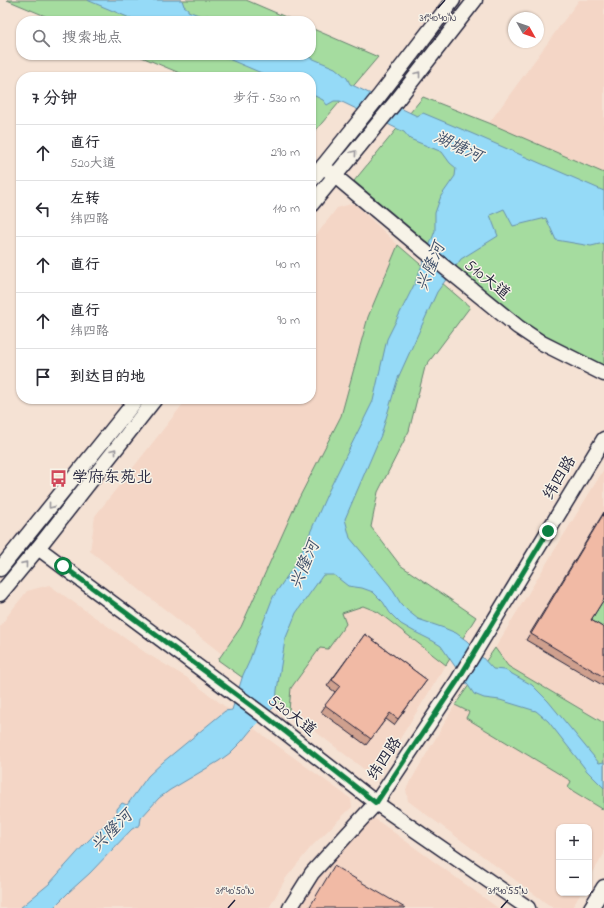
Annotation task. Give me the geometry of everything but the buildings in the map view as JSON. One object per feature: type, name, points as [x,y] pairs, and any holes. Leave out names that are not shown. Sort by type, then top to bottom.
[{"type":"street","points":[[316,175],[364,116],[453,0]]},
{"type":"street","points":[[316,199],[394,104],[475,0]]},
{"type":"street","name":"510大道","points":[[323,166],[518,327],[542,343],[604,374]]},
{"type":"street","points":[[0,569],[132,404]]},
{"type":"street","points":[[0,594],[151,404]]},
{"type":"street","name":"纬四路","points":[[290,908],[312,872],[376,803],[458,680],[604,439]]},
{"type":"street","name":"520大道","points":[[38,548],[268,718],[376,803],[528,908]]},
{"type":"street","points":[[591,908],[604,887]]},
{"type":"shaded area","points":[[579,0],[604,0],[604,173],[489,123]]},
{"type":"shaded area","points":[[354,203],[398,245],[368,317],[341,416],[296,504],[241,627],[222,654],[90,551],[95,516],[183,404],[316,404],[316,235],[337,208]]},
{"type":"shaded area","points":[[604,469],[604,722],[508,666],[495,648]]},
{"type":"shaded area","points":[[49,585],[146,653],[186,677],[351,799],[352,807],[311,847],[286,878],[269,908],[0,908],[0,627],[27,591]]},
{"type":"shaded area","points":[[363,606],[378,612],[446,665],[381,769],[365,770],[289,711],[291,688],[320,648],[342,613]]},
{"type":"shaded area","points":[[455,705],[469,712],[466,718],[572,781],[568,788],[604,810],[604,854],[592,874],[592,824],[556,824],[556,896],[579,896],[572,908],[553,908],[408,801],[406,789]]},
{"type":"shaded area","points":[[374,818],[498,908],[297,908],[311,884],[334,857]]},
{"type":"green space","points":[[7,0],[246,0],[283,16],[45,16]]},
{"type":"green space","points":[[316,30],[378,57],[316,130],[316,72],[177,72],[149,60],[316,60]]},
{"type":"green space","points":[[423,97],[489,123],[604,173],[604,367],[543,336],[520,320],[354,181]]},
{"type":"green space","points":[[398,245],[470,307],[425,367],[409,431],[378,492],[371,527],[400,565],[476,617],[446,665],[378,612],[363,606],[342,613],[346,624],[328,649],[320,648],[291,688],[289,711],[218,660],[241,627],[296,504],[341,416],[368,317]]},
{"type":"green space","points":[[604,598],[604,637],[587,627]]},
{"type":"green space","points":[[495,648],[508,666],[604,723],[604,810],[568,788],[571,781],[466,718],[469,712],[455,705]]},
{"type":"water","points":[[87,0],[182,0],[188,11],[201,16],[125,16]]},
{"type":"water","points":[[231,60],[316,60],[335,68],[347,78],[350,84],[417,116],[423,113],[604,191],[604,243],[591,246],[556,240],[546,218],[513,226],[504,209],[490,215],[498,236],[461,259],[437,292],[398,378],[381,435],[345,519],[350,538],[390,586],[401,604],[408,611],[418,619],[456,633],[467,641],[493,669],[505,670],[532,685],[548,701],[599,763],[604,762],[604,788],[587,771],[548,721],[536,711],[500,700],[484,698],[474,694],[441,646],[401,624],[373,592],[362,588],[348,586],[334,575],[323,575],[296,613],[285,640],[276,705],[230,753],[159,798],[141,818],[140,825],[132,829],[90,873],[53,908],[20,908],[49,884],[84,845],[117,813],[117,809],[122,803],[127,805],[148,776],[225,711],[232,710],[243,675],[273,597],[298,560],[328,492],[373,401],[387,339],[415,283],[435,231],[435,213],[441,196],[455,176],[456,168],[450,163],[442,152],[410,139],[404,132],[340,101],[334,101],[327,105],[323,100],[316,96],[316,72],[259,72]]},
{"type":"place","name":"学府东苑北","points":[[59,478]]},
{"type":"route","points":[[63,566],[268,718],[376,803],[458,680],[548,531]]},
{"type":"water label","name":"湖塘河","points":[[458,147]]},
{"type":"water label","name":"兴隆河","points":[[431,267]]},
{"type":"water label","name":"兴隆河","points":[[305,565]]},
{"type":"water label","name":"兴隆河","points":[[112,831]]}]
